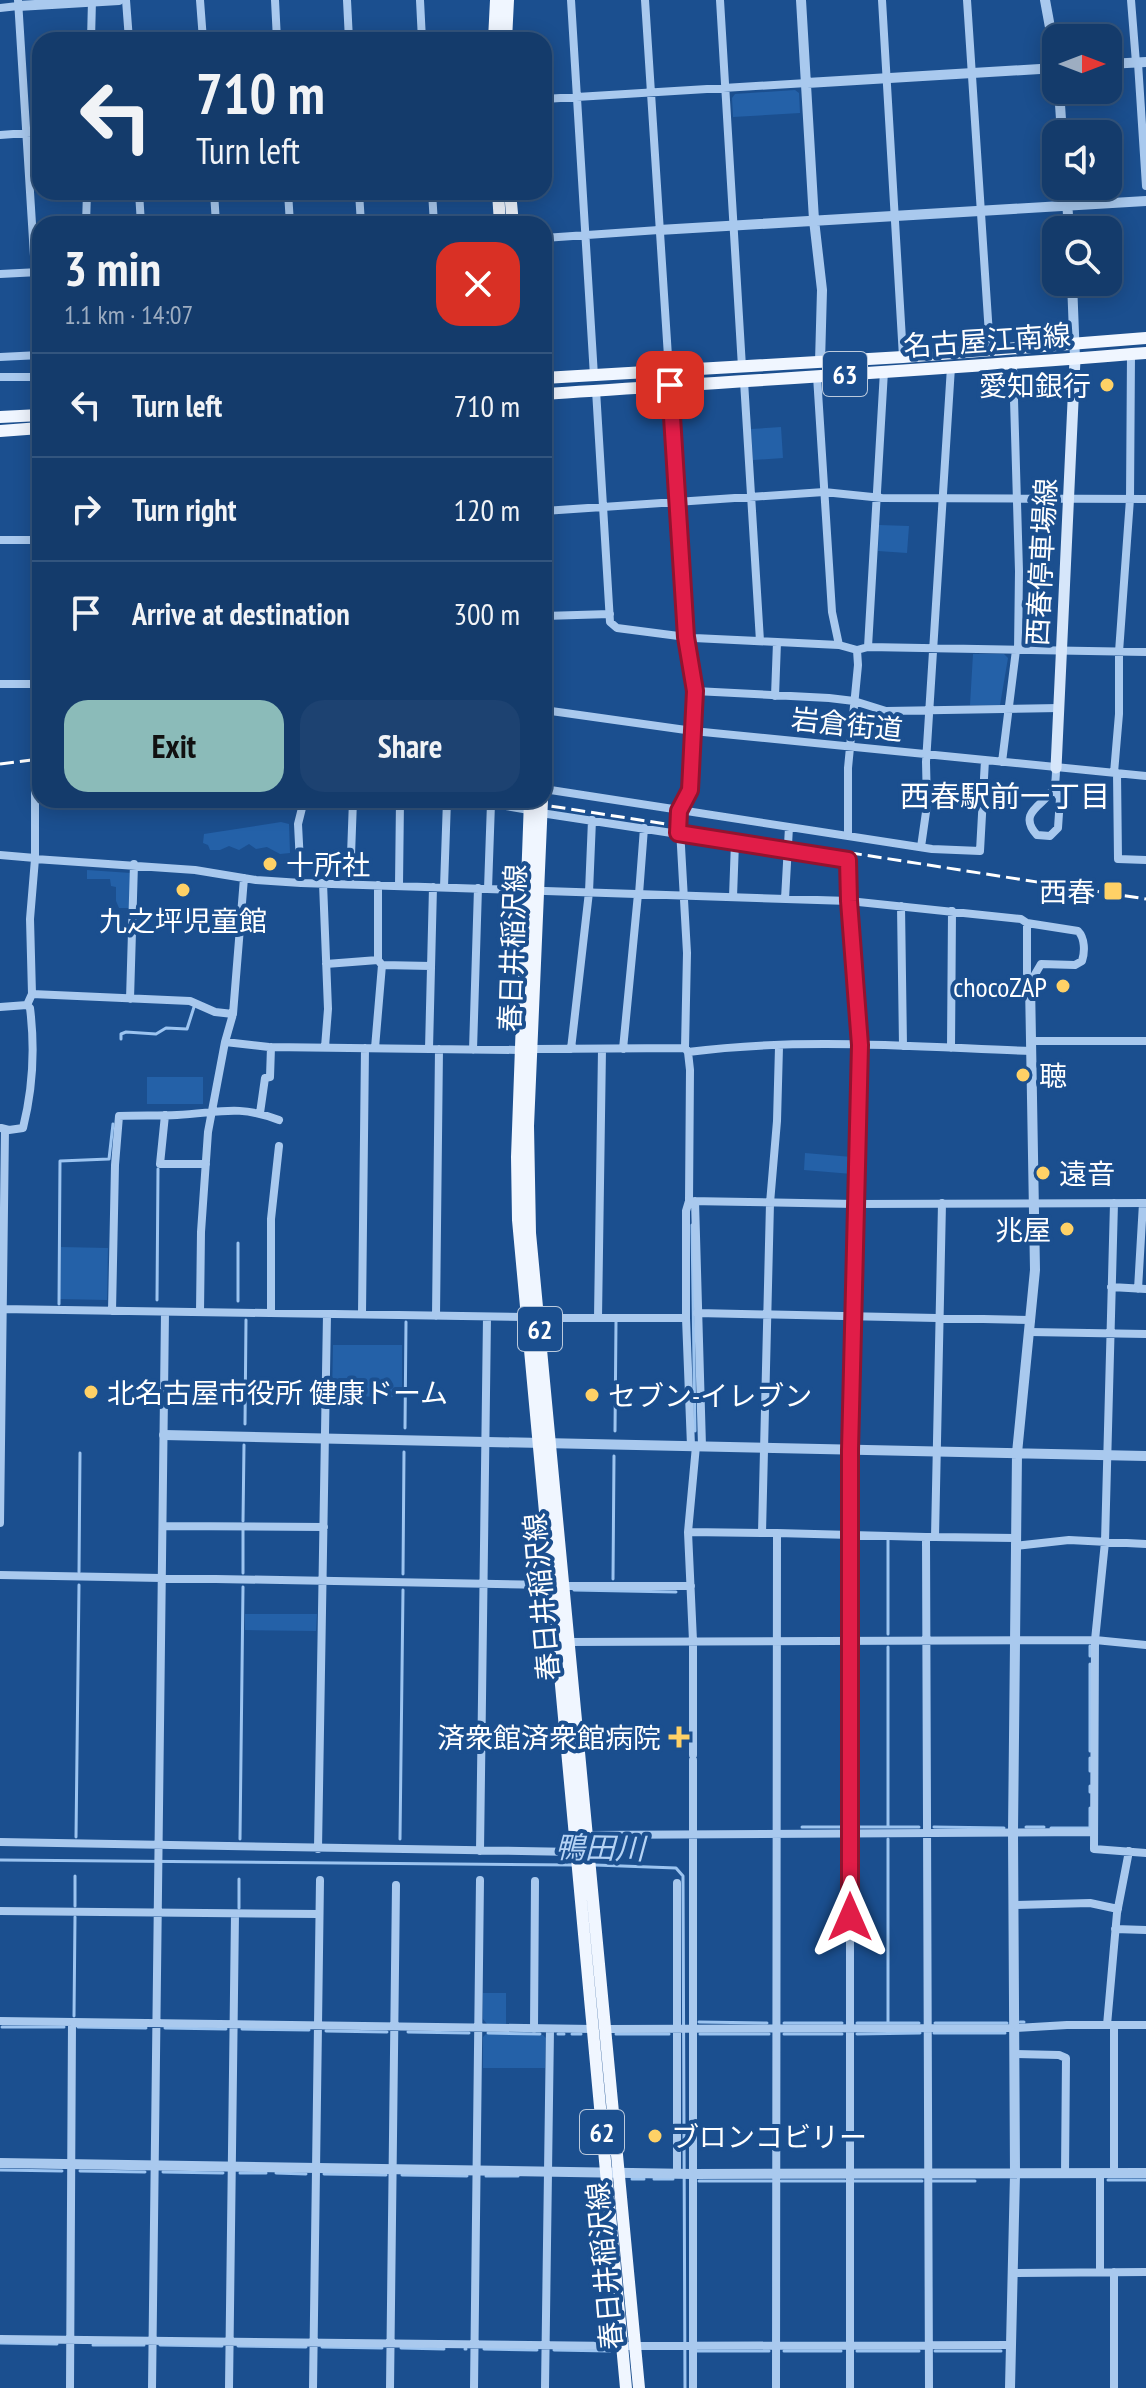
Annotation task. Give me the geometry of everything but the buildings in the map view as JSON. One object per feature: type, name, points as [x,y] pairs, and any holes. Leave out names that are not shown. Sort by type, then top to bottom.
[{"type":"main road","points":[[494,32],[496,0]]},
{"type":"main road","points":[[506,32],[508,0]]},
{"type":"main road","name":"名古屋江南線","points":[[552,393],[669,379],[743,374],[820,362],[1146,338]]},
{"type":"main road","name":"名古屋江南線","points":[[743,374],[817,376],[1013,365],[1146,353]]},
{"type":"main road","name":"西春停車場線","points":[[1056,768],[1075,359]]},
{"type":"main road","name":"名古屋江南線","points":[[552,378],[669,379]]},
{"type":"main road","points":[[0,417],[32,415]]},
{"type":"main road","points":[[0,431],[32,428]]},
{"type":"main road","name":"春日井稲沢線","points":[[535,808],[526,1050],[516,1176],[537,1441],[568,1642],[587,1835],[580,1855]]},
{"type":"main road","name":"春日井稲沢線","points":[[526,1050],[528,1196],[552,1443],[557,1586],[580,1855],[619,2172],[628,2346],[626,2388]]},
{"type":"main road","name":"春日井稲沢線","points":[[599,2029],[605,2171],[628,2346],[639,2388]]},
{"type":"street","points":[[0,8],[18,3],[119,0]]},
{"type":"street","points":[[126,0],[128,32]]},
{"type":"street","points":[[200,0],[202,32]]},
{"type":"street","points":[[275,0],[277,32]]},
{"type":"street","points":[[347,0],[349,32]]},
{"type":"street","points":[[420,0],[422,32]]},
{"type":"street","points":[[571,0],[594,376]]},
{"type":"street","points":[[645,0],[686,637],[695,691],[690,790],[679,811],[678,833],[685,896],[686,1050],[690,1070],[697,1313],[696,1446],[688,1532],[693,1641],[693,1757],[684,2029],[687,2346],[693,2388]]},
{"type":"street","points":[[720,0],[760,641]]},
{"type":"street","points":[[801,0],[814,220],[822,290],[820,362]]},
{"type":"street","points":[[882,0],[903,357]]},
{"type":"street","points":[[967,0],[990,350]]},
{"type":"street","points":[[1045,0],[1049,24]]},
{"type":"street","points":[[1131,0],[1140,62],[1146,186]]},
{"type":"street","points":[[91,32],[92,1]]},
{"type":"street","points":[[18,3],[32,196]]},
{"type":"street","points":[[552,99],[1042,69]]},
{"type":"street","points":[[0,135],[32,133]]},
{"type":"street","points":[[1067,200],[1068,216]]},
{"type":"street","points":[[552,237],[1067,203],[1146,201]]},
{"type":"street","points":[[0,274],[32,272]]},
{"type":"street","points":[[1073,296],[1075,359]]},
{"type":"street","points":[[1131,354],[1130,499],[1119,652],[1116,773],[1118,859],[1146,860]]},
{"type":"street","points":[[0,357],[32,355]]},
{"type":"street","points":[[1002,762],[1017,650],[1013,365]]},
{"type":"street","points":[[921,847],[927,805],[927,754],[951,367]]},
{"type":"street","points":[[868,647],[884,371]]},
{"type":"street","points":[[817,376],[832,612],[839,645]]},
{"type":"street","points":[[0,377],[32,377]]},
{"type":"street","points":[[596,390],[610,622],[617,628],[686,637],[839,645],[857,650],[868,647],[1146,652]]},
{"type":"street","points":[[552,510],[824,492],[877,497],[1146,499]]},
{"type":"street","points":[[0,540],[32,540]]},
{"type":"street","points":[[552,616],[610,614]]},
{"type":"street","points":[[775,696],[777,642]]},
{"type":"street","points":[[848,836],[857,650]]},
{"type":"street","points":[[0,684],[32,685]]},
{"type":"street","points":[[695,691],[854,701],[886,711],[1059,708]]},
{"type":"street","name":"岩倉街道","points":[[552,711],[693,731],[1146,776]]},
{"type":"street","points":[[552,790],[921,847],[980,851],[985,760]]},
{"type":"street","points":[[1054,788],[1035,806],[1031,815],[1030,824],[1037,835],[1050,836],[1058,828],[1060,798],[1054,788],[1056,768]]},
{"type":"street","points":[[27,1005],[32,994],[30,919],[37,808]]},
{"type":"street","points":[[301,883],[298,824],[302,808]]},
{"type":"street","points":[[350,883],[353,808]]},
{"type":"street","points":[[399,885],[400,808]]},
{"type":"street","points":[[444,887],[447,808]]},
{"type":"street","points":[[473,1050],[491,808]]},
{"type":"street","points":[[543,808],[592,820],[848,860],[860,1045],[850,1450],[850,2388]]},
{"type":"street","points":[[571,1049],[589,892],[592,820]]},
{"type":"street","points":[[785,899],[789,827]]},
{"type":"street","points":[[623,1049],[644,828]]},
{"type":"street","points":[[733,897],[735,842]]},
{"type":"street","points":[[0,855],[134,864],[301,883],[849,901],[1021,919],[1027,923],[1078,931],[1082,935],[1084,954],[1082,961],[1075,965],[1041,964],[1027,958]]},
{"type":"street","points":[[130,999],[134,864]]},
{"type":"street","points":[[200,1312],[210,1111],[233,1014],[244,878]]},
{"type":"street","points":[[323,883],[328,1027],[325,1047]]},
{"type":"street","points":[[375,1048],[380,962],[378,885]]},
{"type":"street","points":[[429,1049],[433,887]]},
{"type":"street","points":[[901,906],[903,1046]]},
{"type":"street","points":[[951,1048],[952,911]]},
{"type":"street","points":[[1010,2388],[1015,2174],[1015,1542],[1017,1453],[1035,1270],[1027,923]]},
{"type":"street","points":[[326,964],[380,962],[431,966]]},
{"type":"street","points":[[1030,983],[1041,964]]},
{"type":"street","points":[[32,994],[190,1001],[215,1012],[233,1014]]},
{"type":"street","points":[[0,1007],[27,1005]]},
{"type":"street","points":[[0,1523],[3,1128],[23,1128],[28,1109],[34,1041],[27,1005]]},
{"type":"street","points":[[225,1042],[271,1047],[686,1050],[860,1045],[951,1048],[1146,1041]]},
{"type":"street","points":[[260,1113],[265,1078],[270,1077],[271,1047]]},
{"type":"street","points":[[762,1533],[770,1203],[779,1047]]},
{"type":"street","points":[[362,1314],[365,1048]]},
{"type":"street","points":[[436,1316],[439,1049]]},
{"type":"street","points":[[598,1318],[602,1049]]},
{"type":"street","points":[[112,1311],[119,1116],[210,1111],[260,1113],[279,1120]]},
{"type":"street","points":[[165,1115],[160,1164],[206,1164]]},
{"type":"street","points":[[271,1313],[271,1219],[279,1146]]},
{"type":"street","points":[[692,1201],[1144,1203],[1142,1289],[1111,1287]]},
{"type":"street","points":[[692,1201],[686,1211],[686,1318],[696,1446]]},
{"type":"street","points":[[929,2388],[927,1641],[937,1452],[942,1203]]},
{"type":"street","points":[[1114,1203],[1105,1542],[1095,1640],[1094,1849],[1146,1853]]},
{"type":"street","points":[[1,1309],[525,1317]]},
{"type":"street","points":[[152,2388],[165,1312]]},
{"type":"street","points":[[697,1313],[1031,1320]]},
{"type":"street","points":[[318,1849],[327,1314]]},
{"type":"street","points":[[480,1851],[487,1317]]},
{"type":"street","points":[[539,1318],[686,1318]]},
{"type":"street","points":[[1030,1332],[1146,1334]]},
{"type":"street","points":[[164,1435],[1146,1456]]},
{"type":"street","points":[[163,1526],[324,1527]]},
{"type":"street","points":[[688,1532],[1146,1544]]},
{"type":"street","points":[[776,2388],[777,1533]]},
{"type":"street","points":[[0,1575],[691,1586]]},
{"type":"street","points":[[568,1642],[1095,1640],[1146,1645]]},
{"type":"street","points":[[587,1835],[1094,1832]]},
{"type":"street","points":[[0,1842],[159,1849],[480,1851],[580,1855]]},
{"type":"street","points":[[1114,2173],[1111,2025],[1115,1929],[1129,1851]]},
{"type":"street","points":[[313,2388],[320,1880]]},
{"type":"street","points":[[474,2388],[480,1880]]},
{"type":"street","points":[[534,2029],[535,1881]]},
{"type":"street","points":[[677,1883],[684,2029],[684,2173]]},
{"type":"street","points":[[390,2388],[396,1885]]},
{"type":"street","points":[[1013,1905],[1090,1903],[1118,1909]]},
{"type":"street","points":[[0,1911],[319,1914]]},
{"type":"street","points":[[229,2388],[235,1914]]},
{"type":"street","points":[[1115,1929],[1146,1930]]},
{"type":"street","points":[[0,2021],[534,2029],[927,2029],[1146,2025]]},
{"type":"street","points":[[70,2388],[72,2022]]},
{"type":"street","points":[[545,2388],[550,2029]]},
{"type":"street","points":[[1015,2054],[1059,2055],[1066,2058],[1065,2174]]},
{"type":"street","points":[[0,2163],[777,2174],[1146,2173]]},
{"type":"street","points":[[1100,2174],[1100,2272]]},
{"type":"street","points":[[1114,2272],[1114,2388]]},
{"type":"street","points":[[1013,2273],[1146,2272]]},
{"type":"street","points":[[0,2339],[628,2346],[1011,2345]]},
{"type":"shaded area","points":[[795,90],[799,93],[800,113],[733,117],[732,98],[735,94]]},
{"type":"shaded area","points":[[781,427],[783,458],[753,460],[751,429]]},
{"type":"shaded area","points":[[879,525],[909,526],[907,553],[878,551]]},
{"type":"shaded area","points":[[973,654],[1004,654],[1008,658],[1000,705],[970,705]]},
{"type":"shaded area","points":[[281,822],[289,824],[290,853],[280,854],[267,847],[256,849],[249,844],[239,850],[229,846],[210,850],[203,843],[204,834]]},
{"type":"shaded area","points":[[87,870],[131,873],[130,908],[119,908],[116,887],[111,886],[110,879],[87,879]]},
{"type":"shaded area","points":[[147,1077],[203,1077],[203,1104],[147,1104]]},
{"type":"shaded area","points":[[805,1153],[852,1157],[852,1174],[804,1170]]},
{"type":"shaded area","points":[[61,1247],[108,1248],[107,1300],[60,1299]]},
{"type":"shaded area","points":[[333,1345],[402,1345],[402,1397],[332,1396]]},
{"type":"shaded area","points":[[245,1614],[317,1614],[316,1631],[245,1630]]},
{"type":"shaded area","points":[[483,1993],[506,1993],[506,2024],[487,2024],[483,2019]]},
{"type":"shaded area","points":[[486,2034],[543,2035],[546,2038],[545,2068],[483,2068],[483,2037]]},
{"type":"waterway","points":[[121,1039],[121,1034],[126,1032],[156,1034],[166,1028],[187,1029],[194,1007]]},
{"type":"waterway","points":[[59,1304],[60,1161],[109,1159],[113,1124]]},
{"type":"waterway","points":[[157,1300],[158,1169]]},
{"type":"waterway","points":[[692,1225],[695,1431]]},
{"type":"waterway","points":[[238,1243],[238,1301]]},
{"type":"waterway","points":[[245,1424],[246,1320]]},
{"type":"waterway","points":[[405,1428],[406,1322]]},
{"type":"waterway","points":[[615,1431],[616,1322]]},
{"type":"waterway","points":[[243,1521],[244,1445]]},
{"type":"waterway","points":[[403,1574],[404,1452]]},
{"type":"waterway","points":[[79,1572],[80,1453]]},
{"type":"waterway","points":[[613,1579],[614,1456]]},
{"type":"waterway","points":[[243,1530],[243,1573]]},
{"type":"waterway","points":[[888,1540],[888,1634]]},
{"type":"waterway","points":[[76,1837],[79,1585]]},
{"type":"waterway","points":[[240,1839],[243,1587]]},
{"type":"waterway","points":[[400,1839],[403,1590]]},
{"type":"waterway","points":[[574,1590],[676,1592]]},
{"type":"waterway","points":[[1090,1646],[1090,1656]]},
{"type":"waterway","points":[[888,1647],[888,1827]]},
{"type":"waterway","points":[[1090,1664],[1090,1751]]},
{"type":"waterway","points":[[1090,1758],[1090,1771]]},
{"type":"waterway","points":[[1090,1786],[1090,1792]]},
{"type":"waterway","points":[[1051,1828],[1090,1828],[1090,1808]]},
{"type":"waterway","points":[[802,1827],[842,1827]]},
{"type":"waterway","points":[[856,1827],[919,1827]]},
{"type":"waterway","points":[[934,1827],[1004,1828]]},
{"type":"waterway","points":[[1026,1827],[1044,1827]]},
{"type":"waterway","points":[[888,1839],[888,2023]]},
{"type":"waterway","name":"鴨田川","points":[[0,1860],[575,1865]]},
{"type":"waterway","name":"鴨田川","points":[[595,1865],[676,1868],[683,1876],[685,2388]]},
{"type":"waterway","points":[[75,1876],[75,1906]]},
{"type":"waterway","points":[[239,1879],[239,1908]]},
{"type":"waterway","points":[[74,2016],[75,1917]]},
{"type":"waterway","points":[[699,2022],[767,2023]]},
{"type":"waterway","points":[[784,2023],[842,2023]]},
{"type":"waterway","points":[[857,2023],[919,2023]]},
{"type":"waterway","points":[[935,2023],[1007,2023]]},
{"type":"waterway","points":[[2,2027],[64,2027]]},
{"type":"waterway","points":[[78,2027],[146,2028]]},
{"type":"waterway","points":[[165,2028],[226,2029]]},
{"type":"waterway","points":[[242,2029],[309,2030]]},
{"type":"waterway","points":[[326,2031],[387,2032]]},
{"type":"waterway","points":[[408,2032],[469,2033]]},
{"type":"waterway","points":[[488,2033],[540,2034]]},
{"type":"waterway","points":[[857,2034],[920,2033]]},
{"type":"waterway","points":[[934,2033],[1005,2033]]},
{"type":"waterway","points":[[558,2034],[564,2034]]},
{"type":"waterway","points":[[572,2034],[581,2034]]},
{"type":"waterway","points":[[616,2034],[669,2034]]},
{"type":"waterway","points":[[700,2034],[769,2034]]},
{"type":"waterway","points":[[784,2034],[842,2034]]},
{"type":"waterway","points":[[0,2170],[62,2171]]},
{"type":"waterway","points":[[80,2171],[145,2172]]},
{"type":"waterway","points":[[163,2172],[223,2173]]},
{"type":"waterway","points":[[240,2173],[266,2173]]},
{"type":"waterway","points":[[276,2173],[306,2174]]},
{"type":"waterway","points":[[324,2174],[386,2175]]},
{"type":"waterway","points":[[402,2175],[467,2176]]},
{"type":"waterway","points":[[486,2176],[518,2176]]},
{"type":"waterway","points":[[632,2179],[644,2179]]},
{"type":"waterway","points":[[654,2179],[673,2179]]},
{"type":"waterway","points":[[1108,2180],[1146,2180]]},
{"type":"waterway","points":[[699,2181],[772,2181]]},
{"type":"waterway","points":[[781,2181],[845,2181]]},
{"type":"waterway","points":[[854,2181],[922,2181]]},
{"type":"waterway","points":[[932,2181],[975,2181]]},
{"type":"waterway","points":[[0,2343],[57,2344]]},
{"type":"waterway","points":[[93,2345],[144,2345]]},
{"type":"waterway","points":[[160,2345],[222,2346]]},
{"type":"waterway","points":[[238,2346],[306,2347]]},
{"type":"waterway","points":[[322,2347],[382,2348]]},
{"type":"waterway","points":[[401,2348],[444,2349]]},
{"type":"waterway","points":[[484,2349],[537,2350]]},
{"type":"waterway","points":[[554,2350],[610,2351]]},
{"type":"waterway","points":[[696,2351],[769,2351]]},
{"type":"waterway","points":[[784,2351],[841,2351]]},
{"type":"waterway","points":[[857,2351],[919,2351]]},
{"type":"waterway","points":[[935,2351],[1001,2351]]},
{"type":"railway","points":[[0,764],[32,760]]},
{"type":"railway","points":[[552,806],[1146,899]]},
{"type":"place","name":"愛知銀行","points":[[1107,385]]},
{"type":"place","name":"十所社","points":[[270,864]]},
{"type":"place","name":"九之坪児童館","points":[[183,890]]},
{"type":"place","name":"西春","points":[[1113,891]]},
{"type":"place","name":"chocoZAP","points":[[1063,986]]},
{"type":"place","name":"聴","points":[[1023,1075]]},
{"type":"place","name":"遠音","points":[[1043,1173]]},
{"type":"place","name":"兆屋","points":[[1067,1229]]},
{"type":"place","name":"北名古屋市役所 健康ドーム","points":[[91,1392]]},
{"type":"place","name":"セブン-イレブン","points":[[592,1395]]},
{"type":"place","name":"済衆館済衆館病院","points":[[679,1737]]},
{"type":"place","name":"ブロンコビリー","points":[[655,2136]]},
{"type":"district","name":"西春駅前一丁目","points":[[1005,795]]},
{"type":"route","points":[[670,385],[686,637],[695,691],[690,790],[679,811],[678,833],[848,860],[860,1045],[850,1450],[850,1917]]}]
